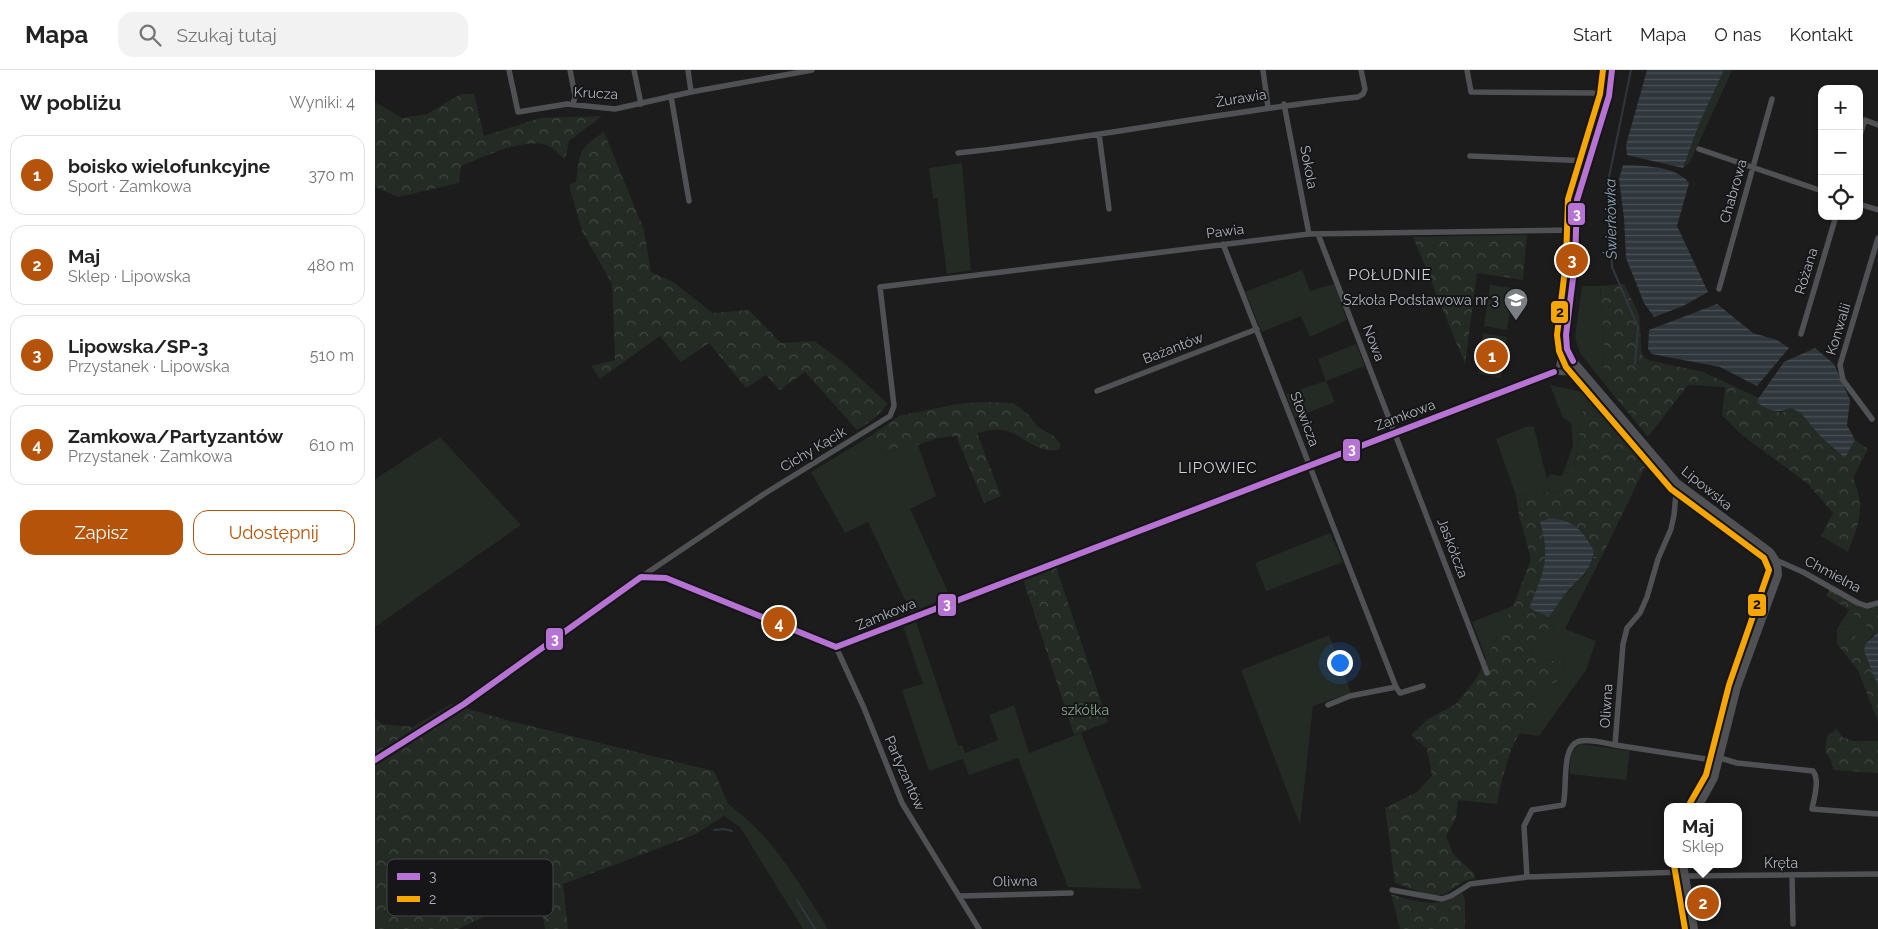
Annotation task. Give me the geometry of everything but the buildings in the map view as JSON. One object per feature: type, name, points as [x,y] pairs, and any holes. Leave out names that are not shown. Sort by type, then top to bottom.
[{"type":"street","name":"Krucza","points":[[509,70],[518,112],[573,105],[615,109],[691,92],[812,70]]},
{"type":"street","points":[[570,70],[575,96],[573,105]]},
{"type":"street","points":[[634,70],[641,104]]},
{"type":"street","points":[[688,70],[691,92]]},
{"type":"street","points":[[1263,70],[1268,107]]},
{"type":"street","name":"Żurawia","points":[[958,153],[1099,134],[1284,104],[1358,97],[1363,94],[1365,89],[1361,70]]},
{"type":"street","points":[[1467,70],[1471,92],[1594,93],[1609,96]]},
{"type":"street","name":"Lipowska","points":[[1612,70],[1609,96],[1577,200],[1575,262],[1566,335],[1567,349],[1573,360],[1677,483],[1770,552],[1776,560]]},
{"type":"street","points":[[671,96],[689,200]]},
{"type":"street","name":"Chabrowa","points":[[1719,289],[1772,99]]},
{"type":"street","name":"Sokola","points":[[1284,104],[1309,234]]},
{"type":"street","points":[[1862,130],[1865,120],[1878,125]]},
{"type":"street","points":[[1099,134],[1109,209]]},
{"type":"street","points":[[1699,149],[1818,190]]},
{"type":"street","points":[[1470,156],[1589,161]]},
{"type":"street","points":[[1863,205],[1878,210]]},
{"type":"street","name":"Różana","points":[[1801,334],[1835,220]]},
{"type":"street","name":"Pawia","points":[[880,287],[1309,234],[1397,231],[1575,230]]},
{"type":"street","name":"Nowa","points":[[1318,234],[1395,432]]},
{"type":"street","name":"Konwalii","points":[[1872,419],[1843,380],[1840,365],[1878,238]]},
{"type":"street","name":"Słowicza","points":[[1223,244],[1396,687]]},
{"type":"street","name":"Cichy Kącik","points":[[641,577],[764,494],[890,416],[894,406],[880,287]]},
{"type":"street","name":"Bażantów","points":[[1097,391],[1257,329]]},
{"type":"street","name":"Zamkowa","points":[[1559,366],[1566,335]]},
{"type":"street","points":[[1563,372],[1573,360]]},
{"type":"street","name":"Zamkowa","points":[[1554,372],[1559,366],[1573,360]]},
{"type":"street","name":"Zamkowa","points":[[836,646],[1554,372],[1587,377]]},
{"type":"street","name":"Jaskółcza","points":[[1395,432],[1487,673]]},
{"type":"street","name":"Oliwna","points":[[1527,877],[1524,826],[1532,810],[1563,805],[1566,796],[1567,755],[1572,745],[1580,741],[1615,744],[1623,644],[1627,628],[1640,612],[1647,597],[1658,559],[1671,529],[1675,515],[1677,483]]},
{"type":"street","points":[[1699,803],[1714,778],[1737,687],[1779,575],[1776,560]]},
{"type":"street","name":"Chmielna","points":[[1776,560],[1867,606],[1878,603]]},
{"type":"street","points":[[375,760],[464,704],[641,577],[667,578],[836,646]]},
{"type":"street","name":"Partyzantów","points":[[836,646],[864,708],[902,803],[979,929]]},
{"type":"street","points":[[1328,705],[1349,696],[1396,687],[1400,693],[1423,686]]},
{"type":"street","points":[[1615,744],[1737,763],[1813,771],[1816,783],[1812,809],[1878,814]]},
{"type":"street","points":[[1684,871],[1694,929]]},
{"type":"street","name":"Kręta","points":[[1527,877],[1684,871],[1792,875],[1878,874]]},
{"type":"street","points":[[1792,875],[1793,924]]},
{"type":"street","points":[[1392,890],[1416,896],[1442,899],[1451,896],[1470,884],[1527,877]]},
{"type":"street","name":"Oliwna","points":[[960,896],[1071,893]]},
{"type":"green space","points":[[1724,70],[1731,70],[1731,73],[1690,162],[1683,168],[1699,124]]},
{"type":"green space","points":[[461,94],[474,94],[484,136],[540,118],[602,116],[569,141],[565,159],[549,146],[525,144],[514,146],[461,166],[459,183],[398,197],[375,187],[375,102],[402,118],[427,114]]},
{"type":"green space","points":[[604,132],[644,230],[651,272],[673,282],[713,313],[749,310],[781,343],[814,341],[843,362],[888,404],[875,418],[857,430],[805,372],[780,390],[766,375],[746,388],[709,343],[681,362],[660,336],[600,379],[591,366],[615,360],[612,284],[582,231],[569,185],[576,182],[580,157],[585,147]]},
{"type":"green space","points":[[962,163],[971,270],[947,274],[937,198],[933,198],[929,168]]},
{"type":"green space","points":[[1527,235],[1523,280],[1477,273],[1465,364],[1413,237]]},
{"type":"green space","points":[[1302,270],[1310,291],[1334,284],[1347,320],[1310,337],[1301,316],[1262,332],[1245,292]]},
{"type":"green space","points":[[1624,284],[1639,314],[1642,355],[1648,360],[1703,372],[1759,398],[1756,402],[1781,413],[1791,408],[1801,413],[1821,437],[1845,458],[1855,440],[1868,449],[1853,478],[1860,507],[1858,524],[1848,552],[1821,536],[1833,513],[1808,484],[1742,435],[1722,415],[1725,387],[1688,385],[1648,437],[1603,382],[1604,344],[1600,286]]},
{"type":"green space","points":[[1490,285],[1513,288],[1507,330],[1484,326]]},
{"type":"green space","points":[[1582,286],[1600,286],[1604,344],[1603,382],[1580,353],[1575,338]]},
{"type":"green space","points":[[1483,333],[1507,337],[1501,378],[1478,374]]},
{"type":"green space","points":[[1356,344],[1365,366],[1326,381],[1318,359]]},
{"type":"green space","points":[[1326,381],[1335,402],[1295,418],[1286,394]]},
{"type":"green space","points":[[1550,385],[1591,394],[1595,398],[1583,410],[1574,468],[1560,491],[1516,496],[1496,439],[1528,426],[1534,427],[1547,479],[1550,474],[1562,476],[1573,446],[1571,423],[1563,418]]},
{"type":"green space","points":[[1595,398],[1648,461],[1601,558],[1593,559],[1594,551],[1540,522],[1545,546],[1544,566],[1529,608],[1555,620],[1554,629],[1538,638],[1530,654],[1542,660],[1567,662],[1557,682],[1540,689],[1530,699],[1541,705],[1541,715],[1524,728],[1516,740],[1505,767],[1497,804],[1458,800],[1456,818],[1446,836],[1453,854],[1475,874],[1475,879],[1462,882],[1448,892],[1438,895],[1426,894],[1395,883],[1385,808],[1417,792],[1432,776],[1427,749],[1411,735],[1428,719],[1456,704],[1476,679],[1516,599],[1531,559],[1516,496],[1560,491],[1574,468],[1583,410]]},
{"type":"green space","points":[[983,402],[1013,403],[1029,415],[1038,427],[1055,437],[1061,445],[1059,450],[1042,449],[1002,430],[977,433],[1001,496],[984,503],[956,436],[937,438],[918,445],[905,445],[885,455],[872,435],[899,416],[957,404]]},
{"type":"green space","points":[[872,435],[885,455],[905,445],[918,445],[936,496],[910,509],[950,596],[911,613],[868,522],[845,533],[811,472]]},
{"type":"green space","points":[[440,437],[521,525],[375,627],[375,479]]},
{"type":"green space","points":[[1330,533],[1343,562],[1266,591],[1255,563]]},
{"type":"green space","points":[[1601,558],[1565,629],[1596,641],[1586,670],[1539,736],[1519,733],[1527,724],[1541,715],[1530,699],[1540,689],[1557,682],[1567,662],[1542,660],[1530,654],[1538,638],[1554,629],[1555,621],[1549,617],[1562,597],[1585,575],[1593,559]]},
{"type":"green space","name":"szkółka","points":[[1056,567],[1108,722],[1074,735],[1023,579]]},
{"type":"green space","points":[[1830,589],[1870,607],[1878,606],[1878,632],[1874,634],[1849,610],[1827,596]]},
{"type":"green space","points":[[1513,606],[1486,659],[1472,622]]},
{"type":"green space","points":[[1849,610],[1874,634],[1865,644],[1847,630],[1837,629]]},
{"type":"green space","points":[[916,622],[958,746],[962,745],[965,753],[998,740],[989,715],[1014,705],[1029,753],[1081,733],[1142,889],[1068,887],[1018,758],[969,775],[963,759],[929,771],[902,690],[923,684],[903,626]]},
{"type":"green space","points":[[1837,629],[1847,630],[1865,644],[1864,651],[1878,686],[1878,722],[1858,670],[1837,644]]},
{"type":"green space","points":[[1329,635],[1351,693],[1313,706],[1300,825],[1241,670]]},
{"type":"green space","points":[[451,704],[510,721],[714,771],[728,804],[724,816],[694,835],[563,884],[568,929],[545,929],[543,916],[553,916],[553,859],[387,859],[387,916],[486,916],[459,929],[375,929],[375,718],[382,724],[413,727]]},
{"type":"green space","points":[[1837,729],[1842,737],[1853,741],[1878,741],[1878,773],[1833,770],[1831,760],[1825,751],[1827,736]]},
{"type":"green space","points":[[1580,744],[1630,751],[1626,780],[1570,774],[1572,753]]},
{"type":"green space","points":[[728,804],[772,845],[828,929],[803,929],[740,827],[724,816]]},
{"type":"green space","points":[[1462,893],[1465,900],[1465,929],[1400,929],[1391,894],[1418,901],[1436,902],[1454,898]]},
{"type":"shaded area","points":[[1647,70],[1724,70],[1699,124],[1683,168],[1627,155],[1626,145]]},
{"type":"shaded area","points":[[1623,165],[1649,166],[1667,170],[1683,177],[1689,183],[1677,226],[1708,292],[1683,306],[1654,317],[1644,303],[1626,258],[1624,218],[1619,179]]},
{"type":"shaded area","points":[[1717,304],[1753,333],[1777,340],[1789,348],[1757,386],[1720,367],[1652,354],[1648,349],[1649,330]]},
{"type":"shaded area","points":[[1815,348],[1834,364],[1850,400],[1847,425],[1855,440],[1845,458],[1821,437],[1801,413],[1791,408],[1781,411],[1773,410],[1756,402],[1784,362]]},
{"type":"shaded area","points":[[1550,518],[1572,524],[1582,532],[1594,551],[1586,572],[1568,591],[1549,617],[1529,608],[1544,566],[1545,546],[1540,522]]},
{"type":"shaded area","points":[[1878,632],[1878,686],[1864,651],[1865,644]]},
{"type":"waterway","name":"Świerkówka","points":[[1631,70],[1608,182],[1612,267],[1638,327],[1635,364]]},
{"type":"waterway","points":[[714,830],[724,829],[732,831]]},
{"type":"waterway","points":[[797,900],[815,929]]},
{"type":"transit line","name":"2","points":[[1603,70],[1600,94],[1568,199],[1566,261],[1557,335],[1559,351],[1566,367],[1671,489],[1764,558],[1769,570],[1729,685],[1706,775],[1690,803]]},
{"type":"transit line","name":"3","points":[[1573,361],[1567,349],[1566,335],[1575,262],[1577,200],[1609,96],[1612,70]]},
{"type":"transit line","name":"3","points":[[375,760],[464,704],[641,577],[666,578],[836,647],[1554,372]]},
{"type":"transit line","name":"2","points":[[1675,868],[1685,929]]},
{"type":"place","name":"Lipowska/SP-3","points":[[1572,260]]},
{"type":"place","name":"Szkoła Podstawowa nr 3","points":[[1516,321]]},
{"type":"place","name":"boisko wielofunkcyjne","points":[[1492,356]]},
{"type":"place","name":"Zamkowa/Partyzantów","points":[[779,623]]},
{"type":"place","name":"Maj","points":[[1703,903]]},
{"type":"district","name":"POŁUDNIE","points":[[1390,275]]},
{"type":"district","name":"LIPOWIEC","points":[[1218,468]]}]
